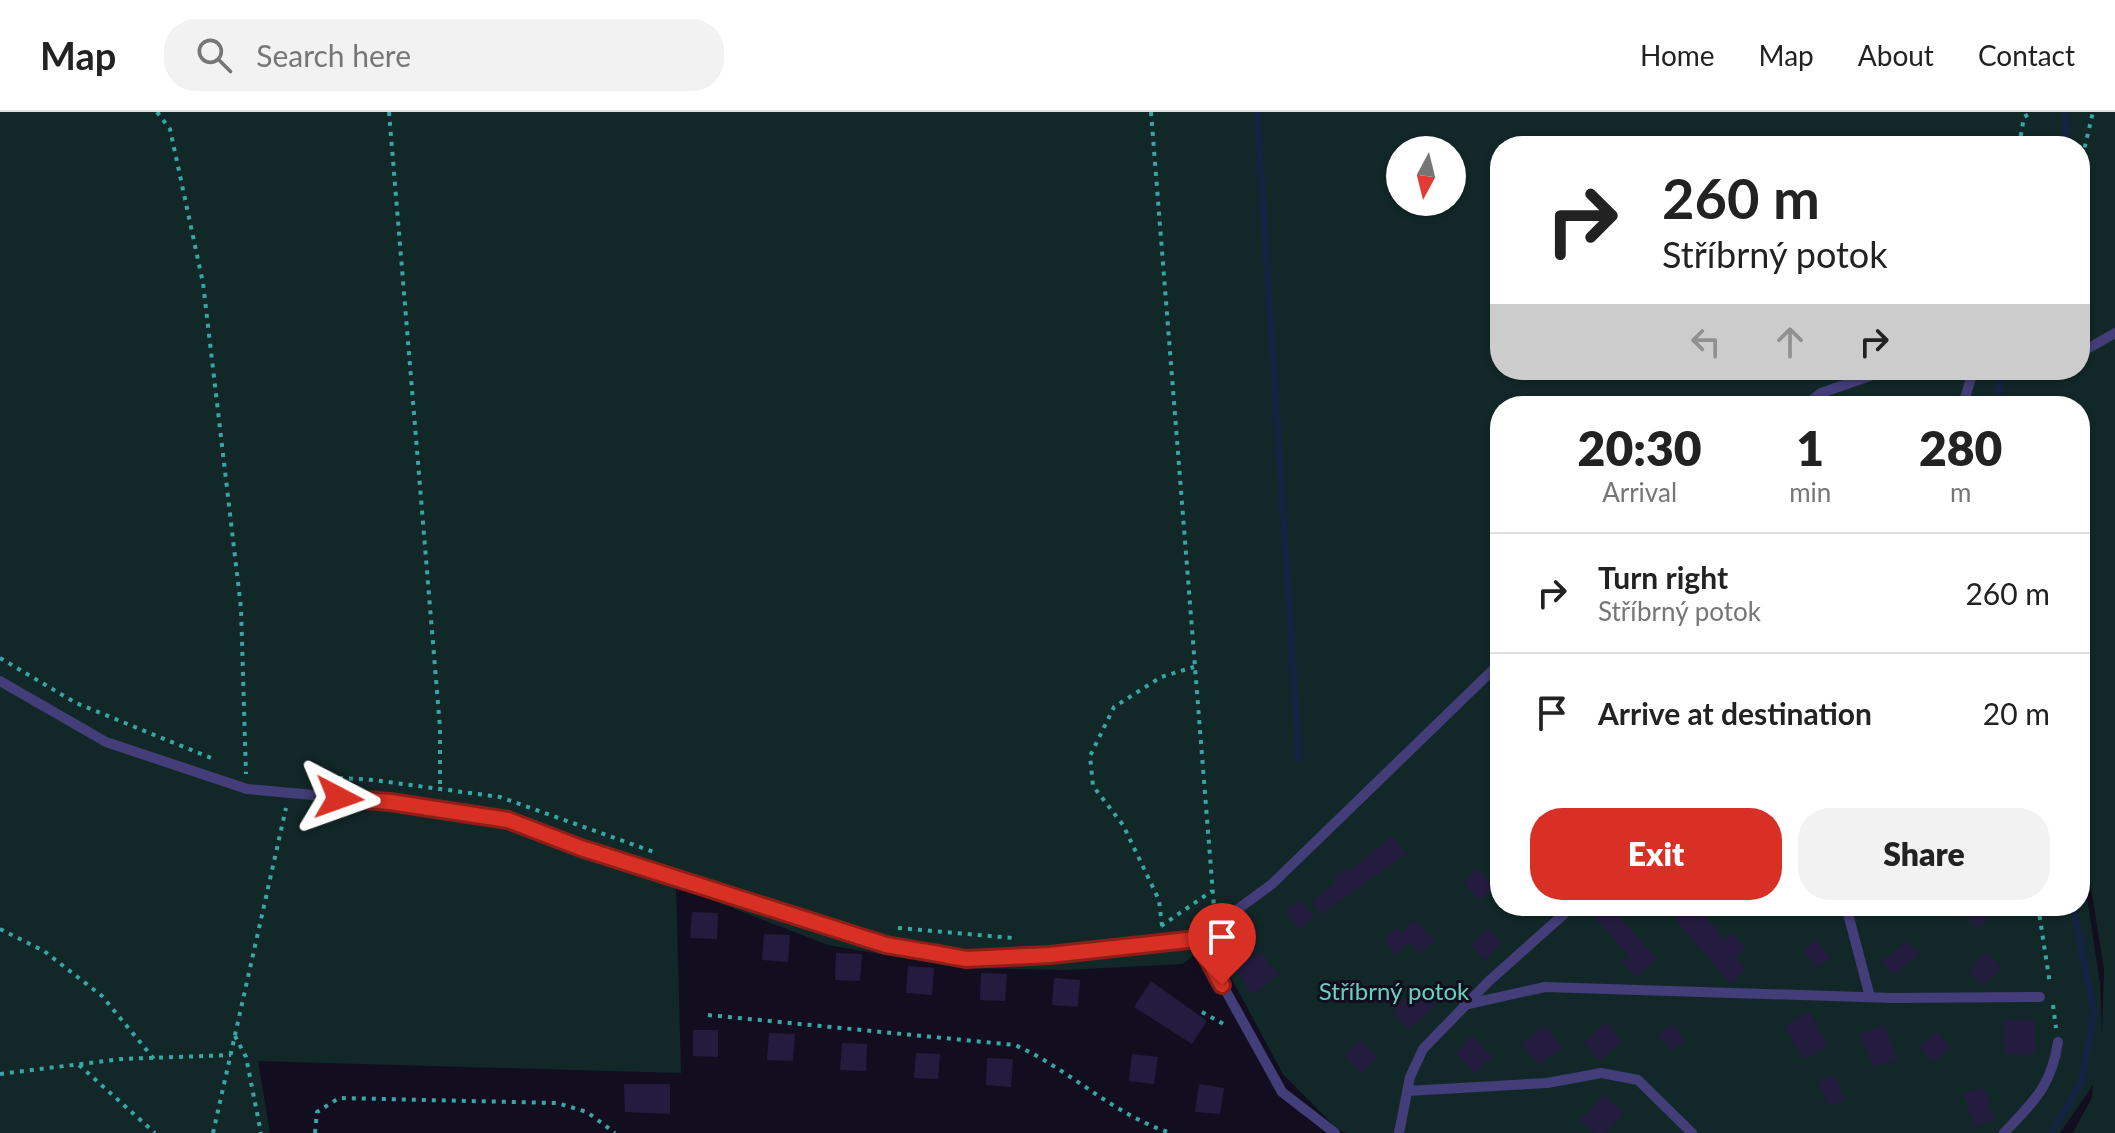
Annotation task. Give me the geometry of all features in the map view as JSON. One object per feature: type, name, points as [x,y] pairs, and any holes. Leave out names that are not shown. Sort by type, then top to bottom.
[{"type":"lane","points":[[2090,347],[2115,333]]},
{"type":"lane","points":[[1817,396],[1858,380]]},
{"type":"lane","points":[[0,681],[106,742],[247,789],[439,809],[508,820],[581,848],[899,948],[966,959],[1050,955],[1197,939],[1272,884],[1490,673]]},
{"type":"lane","points":[[1399,1133],[1407,1091],[1423,1049],[1464,1005],[1562,916]]},
{"type":"lane","points":[[1849,916],[1870,997]]},
{"type":"lane","points":[[1197,939],[1282,1092],[1335,1133]]},
{"type":"lane","points":[[1464,1005],[1545,987],[1893,998],[2040,997]]},
{"type":"lane","points":[[2004,1133],[2036,1099],[2053,1072],[2058,1042]]},
{"type":"lane","points":[[1407,1091],[1547,1083],[1601,1073],[1638,1080],[1692,1133]]},
{"type":"path","points":[[157,112],[170,129],[203,283],[241,608],[247,789]]},
{"type":"path","points":[[389,112],[440,728],[439,809]]},
{"type":"path","points":[[1151,112],[1216,924]]},
{"type":"path","points":[[2020,136],[2023,114],[2032,112]]},
{"type":"path","points":[[2087,136],[2093,112]]},
{"type":"path","points":[[0,658],[76,703],[218,760]]},
{"type":"path","points":[[1162,926],[1159,900],[1123,825],[1093,786],[1090,756],[1114,707],[1161,677],[1194,667]]},
{"type":"path","points":[[232,766],[246,772]]},
{"type":"path","points":[[294,775],[500,797],[664,855]]},
{"type":"path","points":[[213,1133],[289,794]]},
{"type":"path","points":[[1146,928],[1162,926],[1212,891]]},
{"type":"path","points":[[2039,916],[2058,1042]]},
{"type":"path","points":[[892,928],[1022,939]]},
{"type":"path","points":[[0,929],[44,951],[102,996],[154,1059]]},
{"type":"path","points":[[708,1015],[1015,1045],[1043,1058],[1138,1123],[1171,1133]]},
{"type":"path","points":[[235,1036],[246,1057],[261,1133]]},
{"type":"path","points":[[0,1074],[78,1064],[231,1055]]},
{"type":"path","points":[[78,1064],[155,1133]]},
{"type":"path","points":[[315,1133],[317,1112],[339,1098],[557,1103],[587,1112],[615,1133]]},
{"type":"green space","points":[[0,112],[2115,112],[2115,1133],[2073,1133],[2092,1097],[2093,1085],[2060,1133],[1347,1133],[1337,1129],[1283,1074],[1222,961],[1220,947],[1226,927],[1183,964],[1065,970],[960,968],[828,945],[676,886],[681,1073],[258,1061],[270,1133],[0,1133]]},
{"type":"building","points":[[1392,836],[1406,854],[1321,914],[1312,902],[1335,883],[1332,878],[1349,867],[1351,870]]},
{"type":"building","points":[[1477,868],[1490,883],[1490,891],[1480,900],[1463,882]]},
{"type":"building","points":[[1300,900],[1314,917],[1299,929],[1285,911]]},
{"type":"building","points":[[692,912],[718,913],[717,939],[690,938]]},
{"type":"building","points":[[1593,916],[1623,916],[1621,918],[1657,959],[1636,977],[1622,962],[1629,956]]},
{"type":"building","points":[[1674,916],[1705,916],[1725,939],[1732,932],[1746,948],[1735,957],[1746,970],[1730,984]]},
{"type":"building","points":[[1966,916],[1990,916],[1976,928]]},
{"type":"building","points":[[1416,920],[1435,941],[1420,954],[1408,942],[1396,955],[1383,940],[1397,927],[1401,933]]},
{"type":"building","points":[[1488,928],[1502,943],[1484,960],[1470,945]]},
{"type":"building","points":[[764,934],[790,935],[788,962],[762,960]]},
{"type":"building","points":[[1816,939],[1831,958],[1816,967],[1803,950]]},
{"type":"building","points":[[1907,941],[1918,955],[1893,975],[1882,962]]},
{"type":"building","points":[[1260,951],[1278,975],[1252,994],[1235,969]]},
{"type":"building","points":[[1987,952],[2002,969],[1982,986],[1970,972],[1977,967],[1974,963]]},
{"type":"building","points":[[836,953],[862,954],[860,981],[835,980]]},
{"type":"building","points":[[908,966],[934,968],[932,995],[906,993]]},
{"type":"building","points":[[981,973],[1007,974],[1005,1001],[980,1000]]},
{"type":"building","points":[[1054,978],[1080,980],[1078,1007],[1052,1005]]},
{"type":"building","points":[[1151,981],[1207,1021],[1192,1044],[1134,1007]]},
{"type":"building","points":[[1419,987],[1435,1005],[1409,1030],[1392,1011]]},
{"type":"building","points":[[1810,1012],[1828,1046],[1803,1059],[1785,1026]]},
{"type":"building","points":[[2004,1020],[2035,1020],[2035,1054],[2004,1054]]},
{"type":"building","points":[[1606,1022],[1622,1041],[1600,1061],[1584,1042]]},
{"type":"building","points":[[1671,1024],[1685,1040],[1672,1052],[1658,1036]]},
{"type":"building","points":[[1545,1025],[1562,1047],[1539,1065],[1522,1044]]},
{"type":"building","points":[[1884,1025],[1898,1059],[1874,1068],[1860,1034]]},
{"type":"building","points":[[693,1030],[718,1030],[718,1057],[693,1056]]},
{"type":"building","points":[[1937,1031],[1950,1047],[1932,1063],[1919,1047]]},
{"type":"building","points":[[769,1033],[795,1034],[793,1061],[767,1060]]},
{"type":"building","points":[[1473,1036],[1492,1057],[1474,1073],[1455,1053]]},
{"type":"building","points":[[1361,1040],[1377,1058],[1361,1073],[1344,1055]]},
{"type":"building","points":[[842,1043],[867,1044],[866,1071],[840,1070]]},
{"type":"building","points":[[916,1053],[940,1054],[938,1079],[914,1078]]},
{"type":"building","points":[[1132,1054],[1158,1057],[1154,1084],[1129,1081]]},
{"type":"building","points":[[987,1058],[1013,1059],[1011,1087],[986,1085]]},
{"type":"building","points":[[1837,1076],[1844,1101],[1828,1105],[1818,1081]]},
{"type":"building","points":[[624,1084],[670,1084],[670,1114],[625,1112]]},
{"type":"building","points":[[1199,1084],[1224,1088],[1220,1114],[1195,1112]]},
{"type":"building","points":[[1984,1087],[1995,1120],[1975,1126],[1963,1094]]},
{"type":"building","points":[[1604,1094],[1624,1113],[1605,1133],[1595,1133],[1580,1120]]},
{"type":"waterway","points":[[1257,112],[1299,759]]},
{"type":"waterway","name":"Stříbrný potok","points":[[2065,112],[2066,136]]},
{"type":"waterway","name":"Stříbrný potok","points":[[1998,396],[2001,380]]},
{"type":"waterway","name":"Stříbrný potok","points":[[2051,1133],[2082,1081],[2094,1013],[2075,916]]},
{"type":"route","points":[[339,798],[390,802],[508,820],[581,848],[886,945],[966,959],[1050,955],[1197,939],[1222,985]]}]
